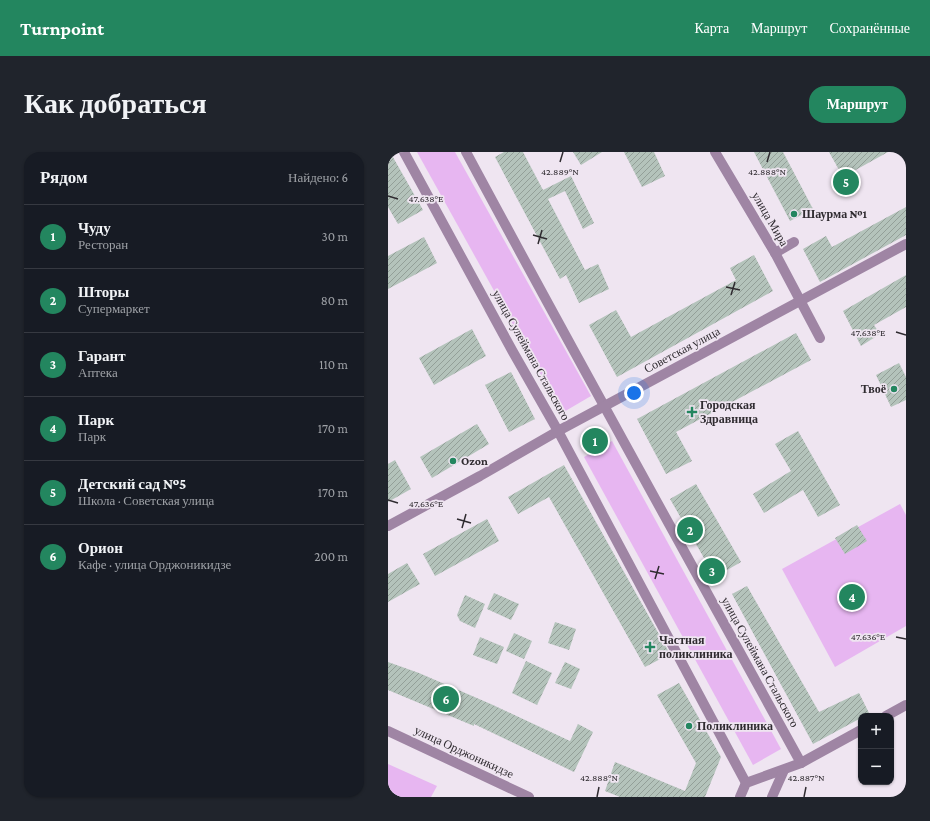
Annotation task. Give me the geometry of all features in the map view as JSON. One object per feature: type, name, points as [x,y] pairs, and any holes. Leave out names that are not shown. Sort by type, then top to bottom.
[{"type":"street","name":"улица Сулеймана Стальского","points":[[404,152],[513,352],[558,431],[746,783]]},
{"type":"street","name":"улица Сулеймана Стальского","points":[[466,152],[563,329],[603,406],[801,763]]},
{"type":"street","name":"улица Мира","points":[[715,152],[775,253],[820,338]]},
{"type":"street","points":[[775,253],[794,242]]},
{"type":"street","name":"Советская улица","points":[[388,526],[603,406],[906,244]]},
{"type":"street","points":[[891,713],[906,705]]},
{"type":"street","name":"улица Орджоникидзе","points":[[388,732],[529,797]]},
{"type":"street","points":[[740,797],[746,783],[801,763],[858,732]]},
{"type":"street","points":[[772,797],[784,770]]},
{"type":"shaded area","points":[[417,152],[455,152],[591,396],[562,413]]},
{"type":"shaded area","points":[[612,441],[781,749],[753,765],[584,457]]},
{"type":"shaded area","points":[[900,504],[906,515],[906,626],[835,667],[782,569]]},
{"type":"shaded area","points":[[388,764],[437,786],[431,797],[388,797]]},
{"type":"building","points":[[388,152],[390,152],[423,210],[398,224],[388,207]]},
{"type":"building","points":[[504,152],[523,152],[543,190],[571,176],[594,223],[583,229],[565,191],[548,199],[585,270],[598,264],[609,289],[579,303],[566,275],[560,279],[495,157]]},
{"type":"building","points":[[573,152],[602,152],[581,165]]},
{"type":"building","points":[[624,152],[654,152],[665,176],[642,187]]},
{"type":"building","points":[[754,152],[783,152],[813,209],[790,221]]},
{"type":"building","points":[[829,152],[888,152],[843,177]]},
{"type":"building","points":[[906,207],[906,235],[820,282],[803,249],[826,236],[832,247]]},
{"type":"building","points":[[424,237],[437,263],[388,289],[388,256]]},
{"type":"building","points":[[754,255],[773,291],[617,377],[589,325],[616,310],[631,337],[736,280],[730,268]]},
{"type":"building","points":[[906,275],[906,307],[874,325],[880,334],[861,346],[843,311]]},
{"type":"building","points":[[472,329],[486,356],[434,385],[419,358]]},
{"type":"building","points":[[796,333],[811,360],[676,432],[692,461],[666,474],[637,419]]},
{"type":"building","name":"Твоё","points":[[899,363],[906,377],[906,400],[891,407],[876,375]]},
{"type":"building","points":[[511,372],[535,419],[509,432],[485,385]]},
{"type":"building","points":[[477,424],[489,444],[432,478],[420,457]]},
{"type":"building","points":[[798,431],[840,505],[818,517],[803,490],[764,513],[753,494],[791,471],[775,444]]},
{"type":"building","points":[[395,460],[411,489],[388,502],[388,464]]},
{"type":"building","points":[[564,465],[670,654],[645,667],[549,497],[518,514],[508,497]]},
{"type":"building","points":[[696,484],[741,562],[715,577],[670,499]]},
{"type":"building","points":[[487,519],[499,541],[435,576],[423,554]]},
{"type":"building","points":[[857,525],[867,541],[845,554],[835,538]]},
{"type":"building","points":[[407,563],[420,584],[388,602],[388,574]]},
{"type":"building","points":[[747,586],[819,712],[859,693],[869,713],[858,713],[858,720],[813,744],[732,594]]},
{"type":"building","points":[[494,593],[519,604],[511,620],[487,609]]},
{"type":"building","points":[[465,595],[485,604],[475,628],[460,621],[457,615]]},
{"type":"building","points":[[555,622],[576,629],[569,650],[548,643]]},
{"type":"building","points":[[514,633],[532,641],[524,659],[506,651]]},
{"type":"building","points":[[480,637],[504,647],[497,664],[473,655]]},
{"type":"building","points":[[526,661],[552,673],[537,705],[512,693]]},
{"type":"building","points":[[388,662],[419,673],[493,705],[570,741],[578,724],[593,732],[574,772],[474,724],[474,726],[388,690]]},
{"type":"building","points":[[565,662],[580,669],[571,689],[555,683]]},
{"type":"building","name":"Поликлиника","points":[[679,683],[721,757],[705,797],[620,797],[605,791],[615,762],[685,791],[696,763],[657,695]]},
{"type":"place","name":"Детский сад №5","points":[[846,182]]},
{"type":"place","name":"Шаурма №1","points":[[794,214]]},
{"type":"place","name":"Твоё","points":[[894,389]]},
{"type":"place","name":"Городская Здравница","points":[[692,412]]},
{"type":"place","name":"Чуду","points":[[595,441]]},
{"type":"place","name":"Ozon","points":[[453,461]]},
{"type":"place","name":"Шторы","points":[[690,530]]},
{"type":"place","name":"Гарант","points":[[712,571]]},
{"type":"place","name":"Парк","points":[[852,597]]},
{"type":"place","name":"Частная поликлиника","points":[[650,647]]},
{"type":"place","name":"Орион","points":[[446,699]]},
{"type":"place","name":"Поликлиника","points":[[689,726]]}]
